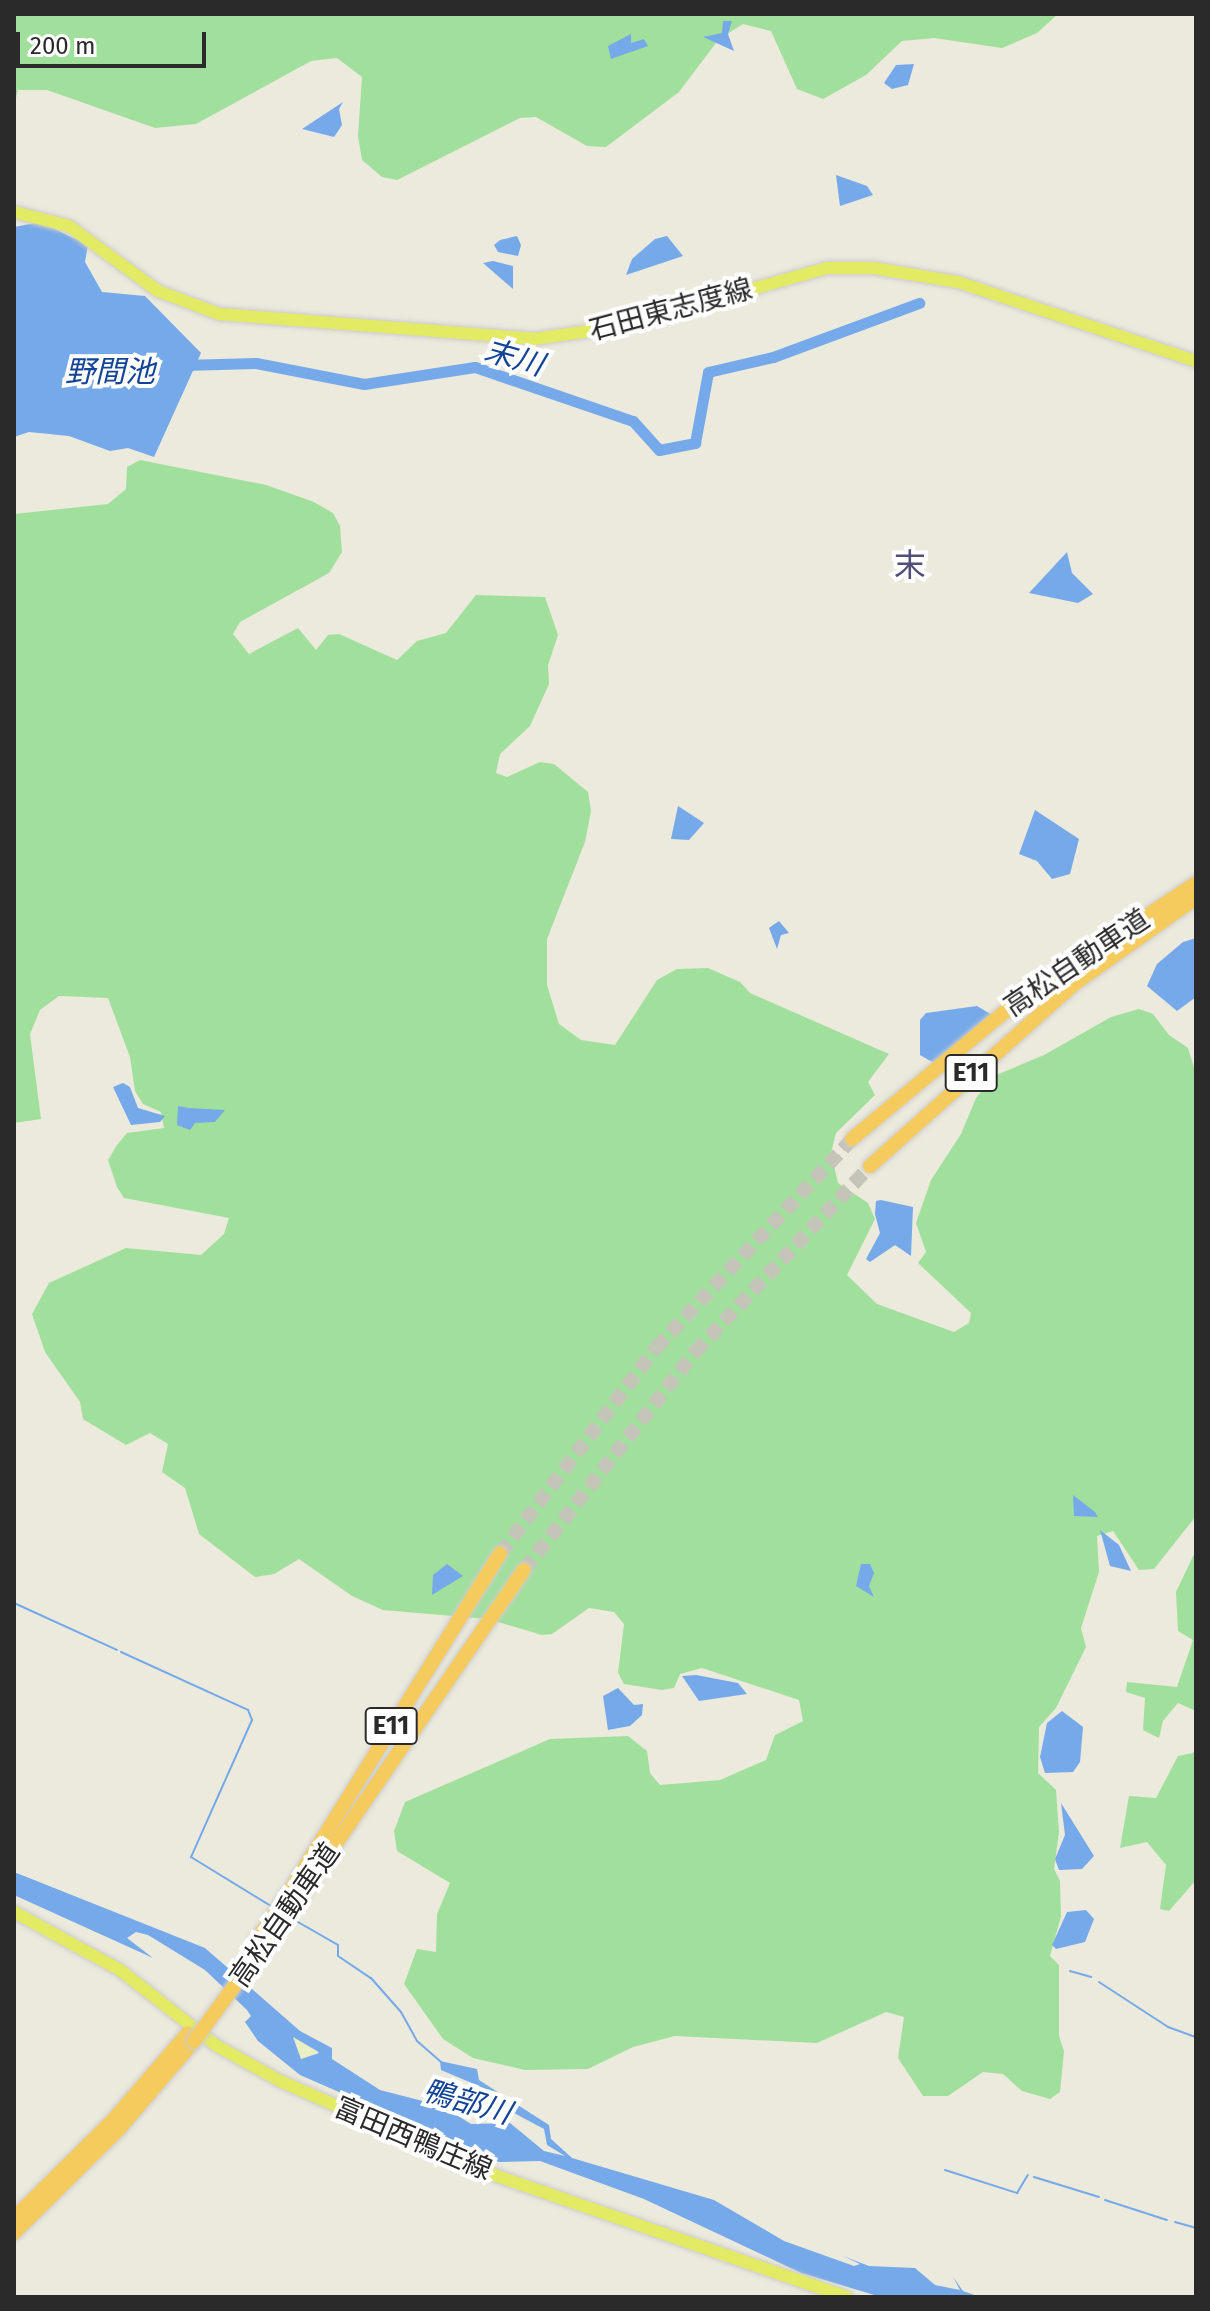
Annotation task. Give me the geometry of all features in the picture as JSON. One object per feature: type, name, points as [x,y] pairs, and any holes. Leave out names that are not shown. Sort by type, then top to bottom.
[{"type":"highway","name":"高松自動車道","points":[[852,1139],[1015,1003],[1196,883]]},
{"type":"highway","name":"高松自動車道","points":[[870,1166],[1074,984],[1196,898]]},
{"type":"highway","name":"高松自動車道","points":[[290,1901],[500,1554]]},
{"type":"highway","name":"高松自動車道","points":[[14,2233],[120,2128],[191,2037],[524,1570]]},
{"type":"highway","name":"高松自動車道","points":[[14,2218],[191,2037]]},
{"type":"main road","name":"石田東志度線","points":[[14,212],[69,226],[158,291],[219,314],[491,338],[558,337],[617,327],[801,274],[850,266],[958,282],[1196,361]]},
{"type":"main road","name":"富田西鴨庄線","points":[[14,1912],[120,1970],[217,2046],[282,2082],[497,2176],[847,2297]]},
{"type":"green space","points":[[14,14],[1058,14],[1037,33],[1002,48],[934,38],[902,41],[866,75],[823,99],[797,89],[771,31],[743,24],[719,39],[679,92],[606,147],[587,146],[536,117],[520,118],[397,180],[382,177],[362,160],[358,136],[362,77],[337,58],[311,61],[196,124],[155,128],[47,90],[18,90],[14,106]]},
{"type":"green space","points":[[140,460],[266,485],[314,502],[333,513],[340,526],[342,552],[329,573],[240,622],[233,634],[249,654],[298,628],[316,650],[328,635],[339,634],[397,660],[417,641],[446,633],[476,595],[545,597],[558,635],[548,665],[549,684],[530,726],[500,754],[496,773],[507,777],[540,762],[554,764],[588,792],[591,811],[585,842],[547,939],[547,985],[559,1024],[581,1040],[615,1045],[657,980],[677,969],[708,968],[740,982],[750,993],[889,1054],[868,1082],[875,1095],[836,1133],[831,1153],[838,1183],[868,1203],[875,1219],[847,1275],[877,1304],[954,1332],[969,1323],[971,1313],[918,1263],[926,1252],[916,1223],[931,1180],[961,1134],[976,1098],[994,1076],[1044,1055],[1111,1017],[1139,1009],[1153,1014],[1169,1035],[1188,1048],[1196,1074],[1196,1516],[1154,1569],[1139,1570],[1113,1531],[1097,1536],[1099,1572],[1081,1628],[1086,1647],[1056,1708],[1039,1727],[1038,1773],[1056,1790],[1059,1832],[1054,1869],[1060,1881],[1061,1916],[1050,1956],[1059,1965],[1059,2036],[1064,2051],[1060,2092],[1050,2099],[1022,2091],[1003,2074],[983,2072],[948,2096],[923,2096],[898,2058],[904,2017],[886,2012],[817,2043],[675,2036],[633,2047],[588,2069],[525,2070],[473,2058],[443,2039],[404,1984],[417,1949],[436,1952],[437,1914],[450,1883],[397,1851],[394,1831],[405,1802],[550,1739],[628,1736],[647,1751],[650,1773],[660,1785],[720,1780],[766,1760],[775,1735],[803,1721],[799,1700],[702,1668],[680,1674],[674,1688],[662,1690],[624,1684],[618,1673],[624,1624],[614,1612],[589,1608],[552,1634],[542,1635],[488,1619],[383,1610],[352,1596],[299,1559],[274,1574],[255,1577],[199,1534],[185,1488],[162,1472],[168,1444],[150,1433],[126,1445],[83,1419],[80,1402],[45,1352],[32,1314],[49,1283],[126,1248],[201,1255],[224,1234],[229,1218],[124,1198],[117,1187],[108,1160],[117,1145],[127,1133],[164,1128],[161,1112],[143,1104],[135,1091],[130,1057],[108,998],[59,996],[40,1010],[30,1034],[41,1119],[14,1123],[14,514],[108,504],[126,489],[127,467]]},
{"type":"green space","points":[[1196,1550],[1196,1711],[1178,1703],[1163,1721],[1159,1738],[1143,1730],[1145,1698],[1126,1692],[1127,1682],[1177,1687],[1193,1640],[1178,1631],[1176,1592]]},
{"type":"green space","points":[[1196,1747],[1196,1880],[1169,1911],[1160,1909],[1166,1865],[1147,1842],[1120,1848],[1129,1796],[1156,1798],[1178,1756],[1193,1753]]},
{"type":"sand","points":[[291,2038],[297,2039],[319,2052],[301,2059]]},
{"type":"water","points":[[723,21],[732,21],[728,34],[734,51],[703,37],[722,33]]},
{"type":"water","points":[[631,34],[631,43],[644,39],[648,46],[611,59],[608,46]]},
{"type":"water","points":[[914,64],[908,85],[892,89],[884,83],[896,65]]},
{"type":"water","points":[[343,102],[339,109],[342,125],[334,137],[302,129]]},
{"type":"water","points":[[836,175],[867,186],[873,195],[840,206]]},
{"type":"water","name":"野間池","points":[[40,222],[88,245],[85,262],[102,292],[145,296],[201,353],[154,457],[128,448],[110,451],[69,436],[29,432],[14,437],[14,227]]},
{"type":"water","points":[[517,236],[521,245],[518,256],[498,252],[494,245],[500,240]]},
{"type":"water","points":[[667,236],[683,256],[626,275],[632,259],[655,239]]},
{"type":"water","points":[[493,261],[513,266],[513,289],[483,263]]},
{"type":"water","points":[[1067,552],[1072,573],[1093,594],[1078,603],[1029,593]]},
{"type":"water","points":[[678,806],[704,823],[689,840],[671,839]]},
{"type":"water","points":[[1035,810],[1079,839],[1070,874],[1052,879],[1037,861],[1019,854]]},
{"type":"water","points":[[779,921],[789,933],[781,935],[777,949],[769,928]]},
{"type":"water","points":[[1196,938],[1196,997],[1177,1011],[1147,986],[1157,964],[1183,942]]},
{"type":"water","points":[[977,1006],[992,1015],[944,1069],[920,1055],[920,1020],[926,1013]]},
{"type":"water","points":[[123,1083],[130,1087],[138,1108],[165,1116],[160,1122],[131,1125],[113,1087]]},
{"type":"water","points":[[178,1106],[225,1110],[215,1122],[195,1123],[190,1130],[177,1125]]},
{"type":"water","points":[[876,1201],[913,1207],[911,1256],[895,1245],[870,1262],[866,1259],[880,1233],[875,1214]]},
{"type":"water","points":[[1073,1495],[1095,1512],[1098,1517],[1074,1516]]},
{"type":"water","points":[[1100,1530],[1119,1545],[1131,1571],[1110,1566]]},
{"type":"water","points":[[447,1564],[463,1576],[432,1595],[433,1575]]},
{"type":"water","points":[[861,1564],[870,1564],[874,1573],[869,1586],[874,1597],[856,1586]]},
{"type":"water","points":[[696,1675],[738,1683],[747,1694],[699,1701],[682,1676]]},
{"type":"water","points":[[618,1688],[634,1705],[643,1704],[642,1715],[630,1726],[608,1730],[603,1696]]},
{"type":"water","points":[[1062,1711],[1083,1727],[1080,1762],[1073,1772],[1045,1773],[1040,1757],[1047,1723]]},
{"type":"water","points":[[1061,1803],[1094,1856],[1082,1869],[1059,1870],[1055,1859],[1065,1835]]},
{"type":"water","points":[[14,1872],[205,1948],[300,2031],[332,2048],[332,2059],[380,2090],[442,2106],[471,2124],[510,2123],[544,2151],[565,2156],[547,2145],[544,2129],[514,2113],[493,2092],[441,2070],[440,2061],[477,2069],[479,2080],[549,2125],[551,2139],[572,2158],[714,2200],[784,2241],[854,2266],[860,2264],[843,2256],[869,2266],[915,2268],[935,2285],[960,2290],[953,2277],[963,2291],[980,2297],[881,2297],[801,2273],[644,2199],[540,2161],[499,2162],[300,2075],[258,2041],[245,2022],[251,2016],[247,2010],[205,1970],[148,1935],[136,1932],[127,1938],[153,1958],[14,1895]],"holes":[[[293,2037],[319,2053],[301,2059]]]},
{"type":"water","points":[[1086,1910],[1094,1919],[1085,1942],[1056,1949],[1052,1945],[1067,1912]]},
{"type":"waterway","name":"末川","points":[[183,365],[256,363],[364,384],[475,367],[633,421],[659,450],[695,443],[708,372],[773,357],[919,303]]},
{"type":"waterway","points":[[14,1603],[117,1650]]},
{"type":"waterway","points":[[121,1652],[248,1710],[252,1720],[191,1857],[271,1906]]},
{"type":"waterway","name":"鴨部川","points":[[291,1918],[338,1945],[338,1956],[371,1978],[401,2012],[417,2041],[442,2063]]},
{"type":"waterway","points":[[1070,1971],[1091,1977]]},
{"type":"waterway","points":[[1099,1982],[1168,2027],[1196,2037]]},
{"type":"waterway","points":[[945,2170],[1017,2193],[1028,2175]]},
{"type":"waterway","points":[[1034,2177],[1099,2197]]},
{"type":"waterway","points":[[1105,2200],[1167,2220]]},
{"type":"waterway","points":[[1175,2222],[1196,2228]]},
{"type":"tunnel","points":[[500,1554],[656,1348],[852,1139]]},
{"type":"tunnel","points":[[524,1570],[695,1352],[870,1166]]},
{"type":"district","name":"末","points":[[910,565]]}]
